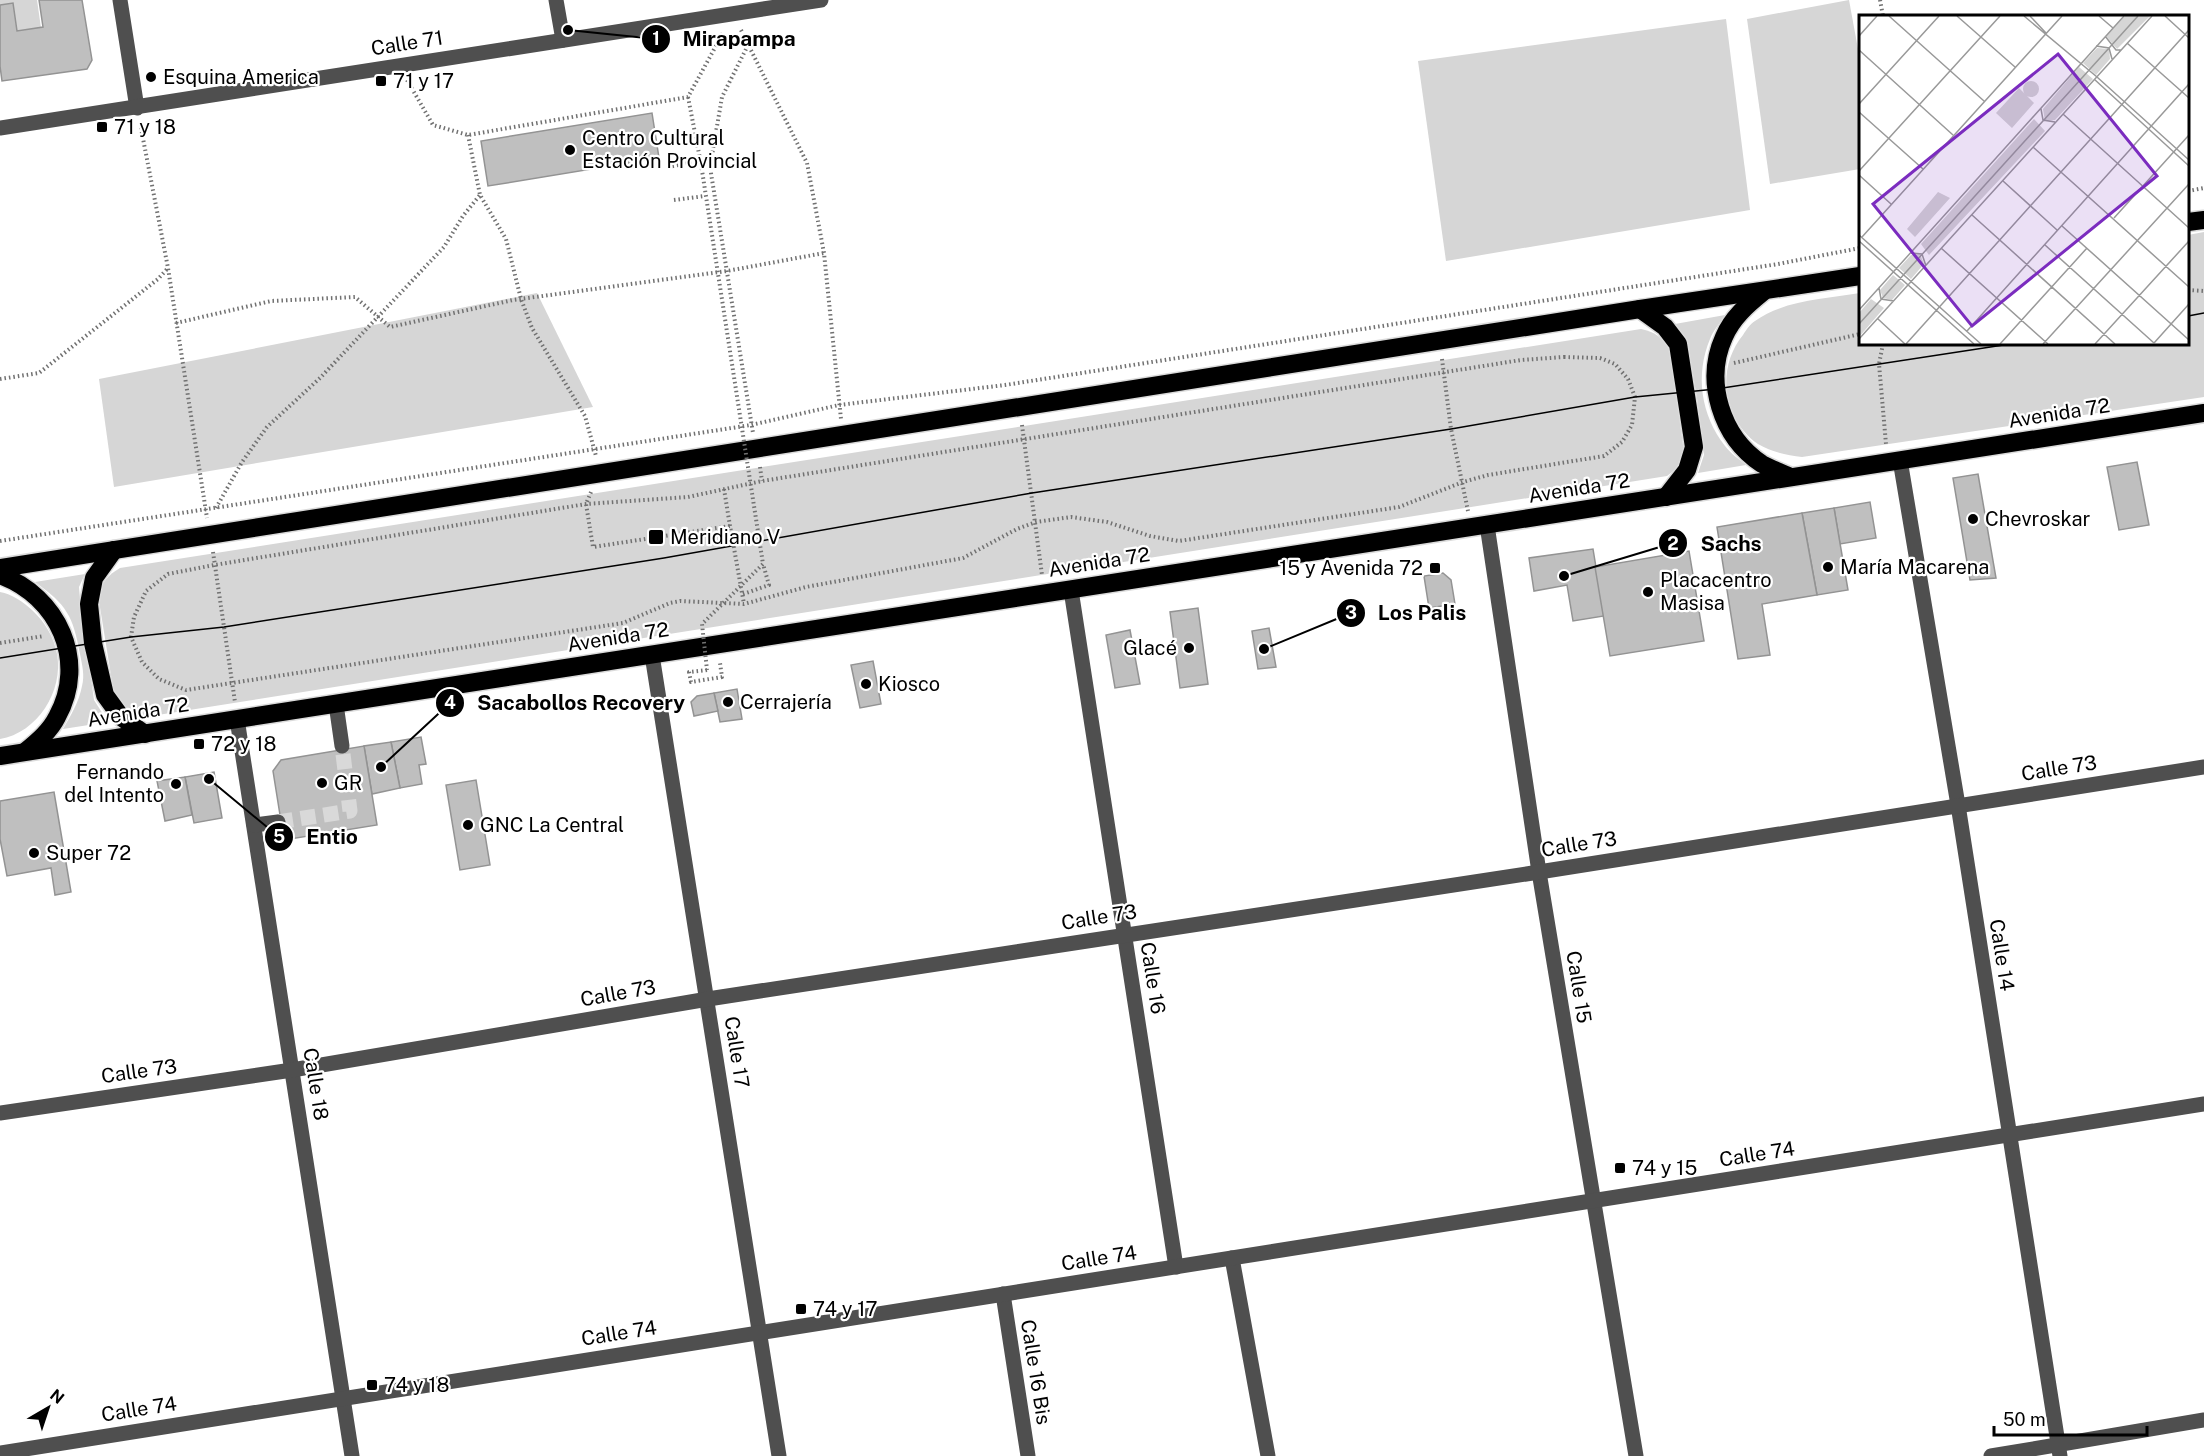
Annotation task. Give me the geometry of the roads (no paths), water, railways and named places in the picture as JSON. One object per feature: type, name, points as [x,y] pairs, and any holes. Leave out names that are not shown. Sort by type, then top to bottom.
[{"type":"highway","points":[[2189,222],[2204,220]]},
{"type":"highway","points":[[0,568],[1438,340],[1859,276]]},
{"type":"highway","points":[[1764,291],[1740,311],[1724,337],[1716,367],[1716,389],[1723,418],[1739,444],[1762,463],[1791,477]]},
{"type":"highway","points":[[1640,309],[1665,327],[1678,344],[1694,447],[1687,470],[1666,497]]},
{"type":"highway","name":"Avenida 72","points":[[0,756],[2204,413]]},
{"type":"highway","points":[[114,550],[94,578],[89,604],[93,643],[105,694],[121,717],[145,734]]},
{"type":"highway","points":[[0,575],[14,580],[34,593],[51,611],[63,633],[67,647],[69,671],[66,695],[57,717],[43,737],[24,752]]},
{"type":"street","points":[[120,0],[137,108]]},
{"type":"street","points":[[556,0],[563,40]]},
{"type":"street","name":"Calle 71","points":[[0,128],[821,0]]},
{"type":"street","name":"Calle 14","points":[[1894,461],[1958,806],[2059,1451]]},
{"type":"street","name":"Calle 15","points":[[1479,526],[1636,1456]]},
{"type":"street","name":"Calle 16","points":[[1071,590],[1176,1267]]},
{"type":"street","name":"Calle 17","points":[[652,655],[779,1456]]},
{"type":"street","points":[[336,704],[342,746]]},
{"type":"street","name":"Calle 18","points":[[237,719],[352,1456]]},
{"type":"street","name":"Calle 73","points":[[0,1113],[292,1070],[708,999],[1539,872],[2204,767]]},
{"type":"street","points":[[254,825],[278,822]]},
{"type":"street","name":"Calle 74","points":[[0,1453],[2204,1104]]},
{"type":"street","points":[[1232,1258],[1268,1456]]},
{"type":"street","name":"Calle 16 Bis","points":[[1003,1294],[1029,1456]]},
{"type":"street","points":[[1990,1456],[2059,1451],[2204,1420]]},
{"type":"tunnel","points":[[278,822],[350,811],[342,746]]},
{"type":"tram line","points":[[2189,316],[2204,313]]},
{"type":"tram line","points":[[0,658],[131,637],[224,627],[664,558],[1032,493],[1451,429],[1635,397],[1716,389],[2003,345]]},
{"type":"place","name":"Mirapampa","points":[[568,30]]},
{"type":"place","name":"Esquina America","points":[[151,77]]},
{"type":"place","name":"71 y 17","points":[[381,81]]},
{"type":"place","name":"71 y 18","points":[[102,127]]},
{"type":"place","name":"Centro Cultural Estación Provincial","points":[[570,150]]},
{"type":"place","name":"Chevroskar","points":[[1973,519]]},
{"type":"place","name":"Meridiano V","points":[[656,537]]},
{"type":"place","name":"María Macarena","points":[[1828,567]]},
{"type":"place","name":"15 y Avenida 72","points":[[1435,568]]},
{"type":"place","name":"Sachs","points":[[1564,576]]},
{"type":"place","name":"Placacentro Masisa","points":[[1648,592]]},
{"type":"place","name":"Glacé","points":[[1189,648]]},
{"type":"place","name":"Los Palis","points":[[1264,649]]},
{"type":"place","name":"Kiosco","points":[[866,684]]},
{"type":"place","name":"Cerrajería","points":[[728,702]]},
{"type":"place","name":"72 y 18","points":[[199,744]]},
{"type":"place","name":"Sacabollos Recovery","points":[[381,767]]},
{"type":"place","name":"Entio","points":[[209,779]]},
{"type":"place","name":"GR","points":[[322,783]]},
{"type":"place","name":"Fernando del Intento","points":[[176,784]]},
{"type":"place","name":"GNC La Central","points":[[468,825]]},
{"type":"place","name":"Super 72","points":[[34,853]]},
{"type":"place","name":"74 y 15","points":[[1620,1168]]},
{"type":"place","name":"74 y 17","points":[[801,1309]]},
{"type":"place","name":"74 y 18","points":[[372,1385]]}]
